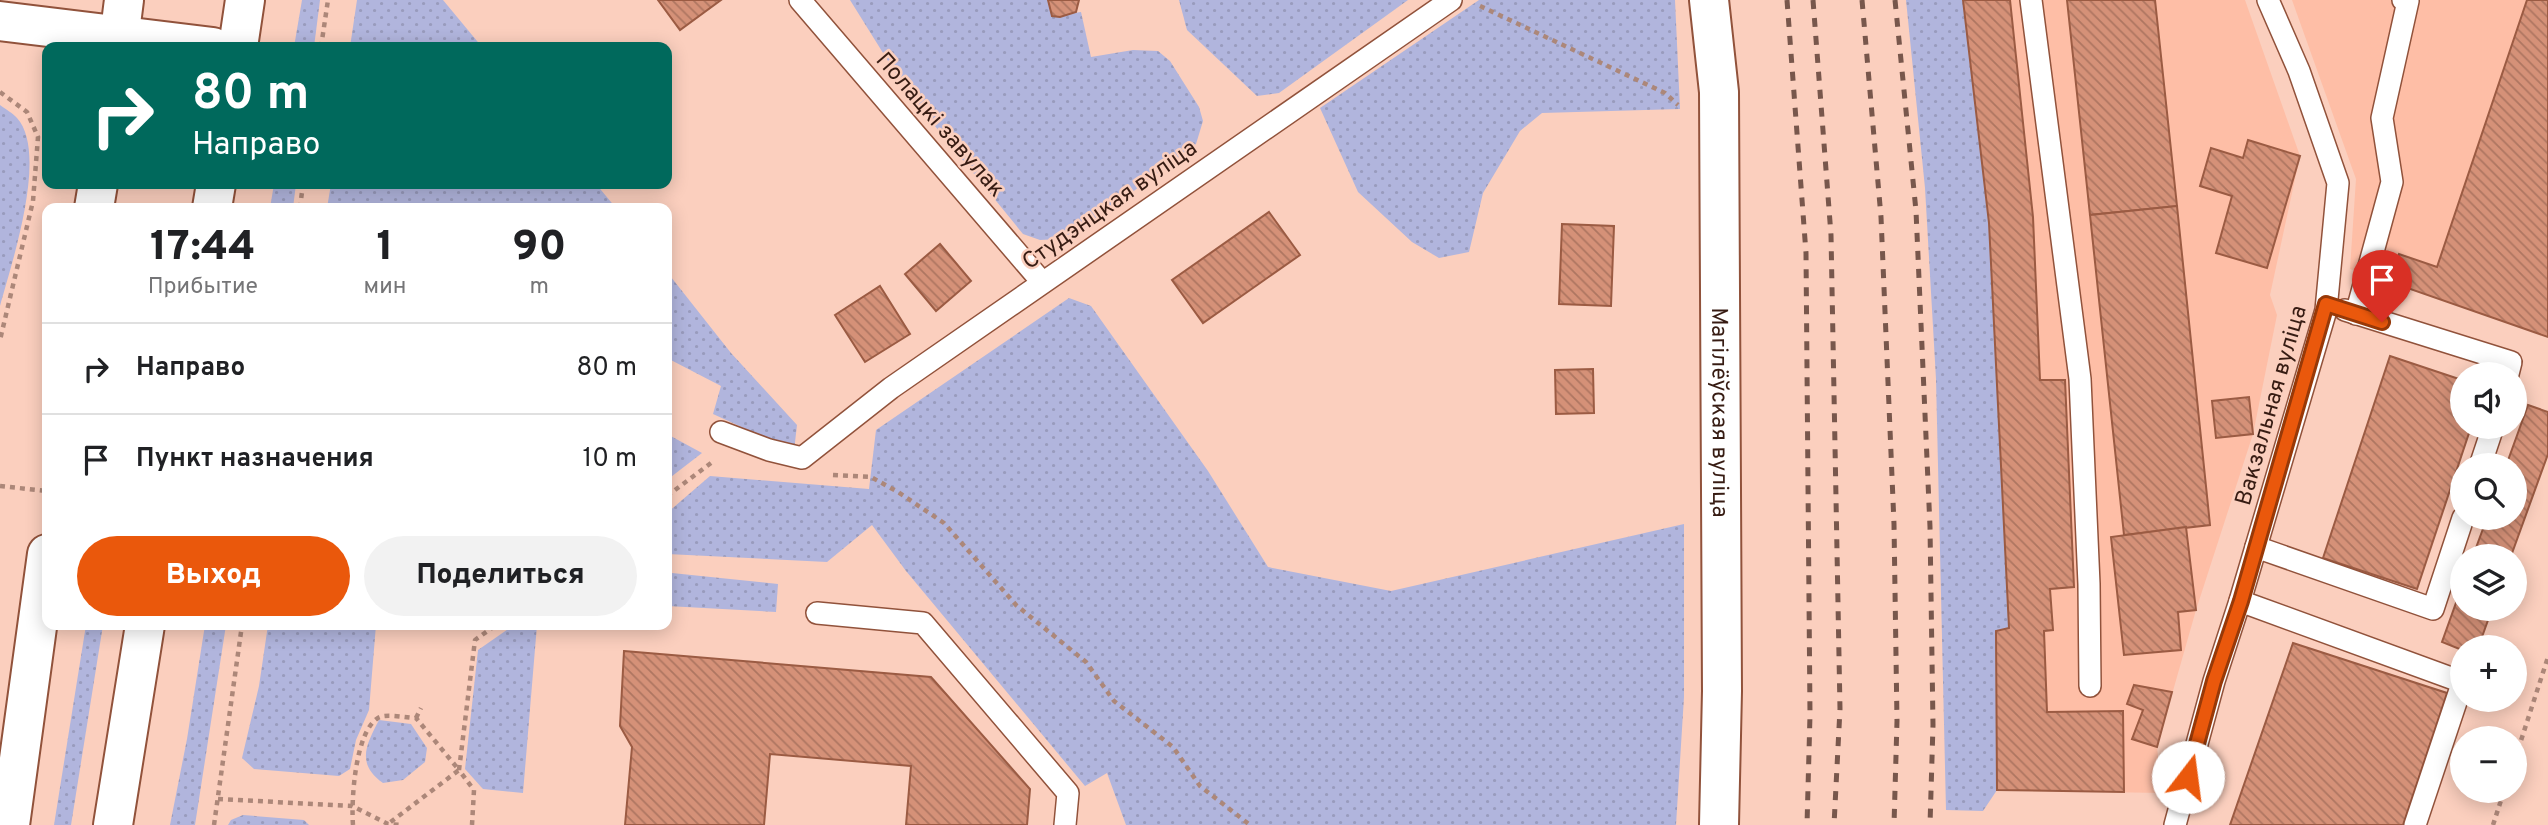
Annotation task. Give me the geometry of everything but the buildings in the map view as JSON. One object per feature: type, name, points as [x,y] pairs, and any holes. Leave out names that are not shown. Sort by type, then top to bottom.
[{"type":"main road","points":[[239,42],[245,0]]},
{"type":"main road","name":"Магілёўская вуліца","points":[[1709,0],[1719,92],[1722,677],[1719,825]]},
{"type":"main road","points":[[0,21],[120,28],[189,42]]},
{"type":"main road","points":[[10,825],[42,591]]},
{"type":"main road","points":[[113,825],[144,630]]},
{"type":"lane","name":"Полацкі завулак","points":[[800,0],[1042,282]]},
{"type":"lane","name":"Студэнцкая вуліца","points":[[721,432],[769,450],[802,458],[891,388],[1451,0]]},
{"type":"lane","points":[[2031,0],[2080,379],[2089,584],[2090,686]]},
{"type":"lane","name":"Вакзальная вуліца","points":[[2175,825],[2214,681],[2241,601],[2326,304],[2338,183],[2299,71],[2269,0]]},
{"type":"lane","points":[[2356,314],[2392,182],[2382,118],[2407,0]]},
{"type":"lane","points":[[2326,304],[2511,362]]},
{"type":"lane","points":[[2256,547],[2433,610],[2459,530]]},
{"type":"lane","points":[[2241,601],[2450,679]]},
{"type":"lane","points":[[817,613],[923,623],[1068,793],[1065,825]]},
{"type":"lane","points":[[2415,825],[2452,712]]},
{"type":"path","points":[[322,42],[327,0]]},
{"type":"path","points":[[1471,0],[1493,13],[1665,93],[1683,109]]},
{"type":"path","points":[[0,92],[27,112],[38,137],[33,201],[0,340]]},
{"type":"path","points":[[870,477],[944,523],[1016,605],[1086,662],[1114,701],[1173,747],[1200,786],[1250,825]]},
{"type":"path","points":[[0,486],[42,490]]},
{"type":"path","points":[[214,825],[241,630]]},
{"type":"path","points":[[388,824],[458,770],[475,640],[489,630]]},
{"type":"path","points":[[2526,726],[2548,657]]},
{"type":"path","points":[[416,718],[421,708]]},
{"type":"path","points":[[353,825],[352,806],[361,744],[374,721],[381,716],[416,718],[474,790],[472,825]]},
{"type":"path","points":[[218,799],[352,806],[388,824],[401,825]]},
{"type":"path","points":[[2493,825],[2500,803]]},
{"type":"shaded area","points":[[302,0],[320,0],[315,42],[295,42]]},
{"type":"shaded area","points":[[357,0],[443,0],[478,42],[351,42]]},
{"type":"shaded area","points":[[850,0],[1048,0],[1052,16],[1081,12],[1091,57],[1133,50],[1158,51],[1170,61],[1199,107],[1203,121],[1196,144],[1086,227],[1058,239],[1040,240],[1023,234],[908,93]]},
{"type":"shaded area","points":[[1179,0],[1408,0],[1279,93],[1257,96],[1187,30]]},
{"type":"shaded area","points":[[1479,0],[1675,0],[1680,109],[1542,113],[1520,131],[1483,193],[1469,252],[1439,258],[1412,242],[1358,192],[1320,108]]},
{"type":"shaded area","points":[[1906,0],[1963,0],[1989,223],[2009,628],[1996,631],[1997,790],[1983,811],[1946,810],[1936,379],[1925,188]]},
{"type":"shaded area","points":[[1963,0],[2245,0],[2300,156],[2270,295],[2277,315],[2253,434],[2196,610],[2157,747],[2162,793],[1997,790],[1996,631],[2009,628]]},
{"type":"shaded area","points":[[2292,0],[2548,0],[2548,337],[2350,269],[2356,179]]},
{"type":"shaded area","points":[[0,105],[17,118],[26,134],[29,182],[19,238],[0,306]]},
{"type":"shaded area","points":[[273,189],[295,189],[294,203],[271,203]]},
{"type":"shaded area","points":[[330,189],[600,189],[612,203],[328,203]]},
{"type":"shaded area","points":[[672,278],[731,353],[797,425],[794,451],[713,414],[721,386],[672,361]]},
{"type":"shaded area","points":[[1069,298],[1091,306],[1208,471],[1268,567],[1391,591],[1684,524],[1684,697],[1676,825],[1126,825],[1107,773],[1085,786],[906,571],[872,525],[827,562],[672,554],[672,509],[710,476],[869,489],[876,430]]},
{"type":"shaded area","points":[[672,437],[702,453],[672,476]]},
{"type":"shaded area","points":[[672,573],[778,584],[776,612],[672,606]]},
{"type":"shaded area","points":[[85,630],[102,630],[71,825],[54,825]]},
{"type":"shaded area","points":[[204,630],[225,630],[195,825],[170,825]]},
{"type":"shaded area","points":[[267,630],[376,630],[369,710],[356,740],[350,769],[339,776],[254,769],[242,758],[259,686]]},
{"type":"shaded area","points":[[507,630],[537,630],[523,793],[483,789],[465,769],[478,650]]},
{"type":"shaded area","points":[[379,720],[411,724],[427,748],[425,762],[403,780],[383,783],[369,769],[366,761],[367,746]]},
{"type":"shaded area","points":[[243,815],[304,820],[309,825],[228,825],[231,820]]},
{"type":"railway","points":[[1787,0],[1806,253],[1810,715],[1807,825]]},
{"type":"railway","points":[[1813,0],[1831,235],[1840,709],[1834,825]]},
{"type":"railway","points":[[1862,0],[1881,217],[1894,524],[1897,721],[1894,825]]},
{"type":"railway","points":[[1895,0],[1916,211],[1930,527],[1933,725],[1930,825]]},
{"type":"route","points":[[2188,777],[2326,304],[2382,322]]}]
